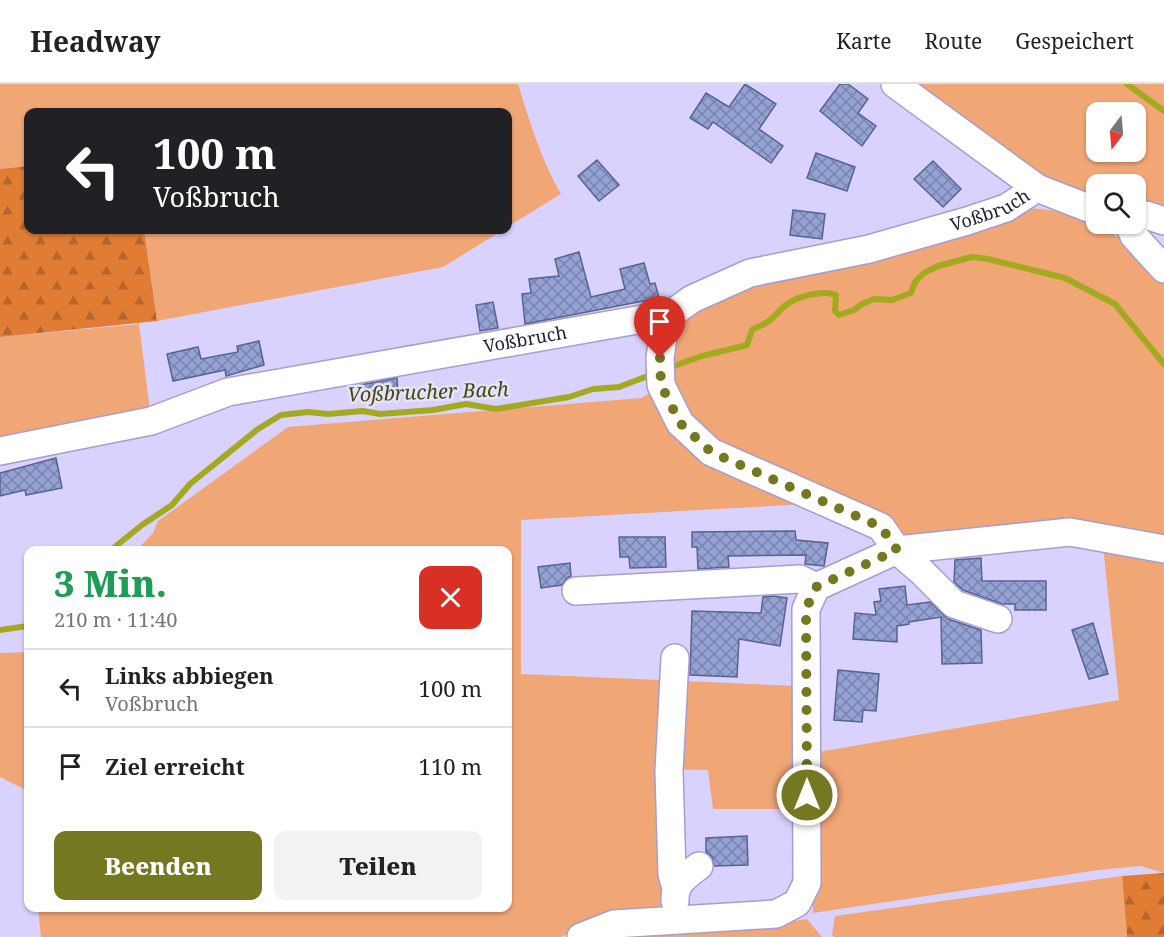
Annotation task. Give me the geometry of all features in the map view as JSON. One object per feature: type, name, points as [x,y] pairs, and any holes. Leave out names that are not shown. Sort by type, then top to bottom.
[{"type":"street","name":"Voßbruch","points":[[895,84],[1038,188],[1086,208]]},
{"type":"street","name":"Voßbruch","points":[[0,451],[151,421],[228,392],[671,314],[692,299],[750,273],[869,249],[967,221],[1006,208],[1038,188]]},
{"type":"street","points":[[1146,215],[1164,221]]},
{"type":"street","points":[[1133,234],[1164,269]]},
{"type":"street","points":[[671,314],[663,337],[660,358],[661,385],[680,423],[711,452],[881,527],[897,550],[954,604],[998,619]]},
{"type":"street","points":[[581,937],[614,924],[777,914],[797,903],[807,883],[806,609],[816,587],[897,550],[1070,531],[1164,549]]},
{"type":"street","points":[[576,591],[800,579],[816,587]]},
{"type":"street","points":[[675,658],[669,771],[672,874],[676,888],[675,920]]},
{"type":"street","points":[[676,888],[699,866]]},
{"type":"shaded area","points":[[0,84],[518,84],[542,154],[561,194],[512,224],[512,108],[24,108],[24,166],[0,169]]},
{"type":"shaded area","points":[[905,84],[1164,84],[1164,212],[1146,208],[1146,174],[1086,174],[1086,198],[1063,192]]},
{"type":"shaded area","points":[[1026,208],[1068,213],[1086,219],[1086,234],[1113,234],[1164,281],[1164,547],[900,539],[684,423],[667,373],[680,322],[695,305],[752,282]]},
{"type":"shaded area","points":[[145,234],[497,234],[443,267],[157,321]]},
{"type":"shaded area","points":[[139,324],[151,418],[0,448],[0,337]]},
{"type":"shaded area","points":[[656,390],[666,416],[807,504],[521,520],[521,674],[798,686],[798,809],[713,809],[708,770],[666,769],[660,914],[612,920],[560,937],[41,937],[38,912],[512,912],[512,546],[141,546],[153,533],[158,521],[288,427],[641,398]]},
{"type":"shaded area","points":[[1103,546],[1164,560],[1164,873],[1140,866],[1099,870],[813,913],[813,753],[1119,700]]},
{"type":"shaded area","points":[[24,652],[24,789],[0,777],[0,653]]},
{"type":"shaded area","points":[[1122,876],[1127,937],[834,937],[832,935],[835,916]]},
{"type":"shaded area","points":[[807,919],[822,937],[608,937],[768,925]]},
{"type":"green space","points":[[24,166],[24,234],[145,234],[157,321],[0,337],[0,169]]},
{"type":"green space","points":[[1164,873],[1164,937],[1127,937],[1122,876]]},
{"type":"building","points":[[745,84],[776,104],[759,129],[783,146],[771,163],[713,122],[708,129],[690,118],[706,93],[729,107]]},
{"type":"building","points":[[840,84],[848,84],[868,99],[858,113],[876,126],[862,146],[820,111]]},
{"type":"building","points":[[816,153],[855,167],[847,191],[807,178]]},
{"type":"building","points":[[597,160],[619,185],[599,201],[578,176]]},
{"type":"building","points":[[933,161],[961,189],[943,207],[914,179]]},
{"type":"building","points":[[793,210],[825,214],[822,239],[790,235]]},
{"type":"building","points":[[579,252],[591,297],[625,289],[620,269],[644,263],[650,284],[655,283],[659,298],[525,324],[522,294],[531,293],[529,279],[559,276],[555,259]]},
{"type":"building","points":[[493,302],[498,328],[480,331],[476,305]]},
{"type":"building","points":[[259,341],[264,365],[226,376],[225,370],[173,381],[167,354],[198,347],[201,359],[238,352],[237,346]]},
{"type":"building","points":[[397,378],[398,395],[361,397],[360,385]]},
{"type":"building","points":[[56,458],[62,488],[26,495],[25,490],[0,496],[0,473]]},
{"type":"building","points":[[795,531],[796,540],[828,543],[824,566],[805,564],[806,555],[728,556],[729,567],[698,569],[697,547],[692,547],[692,532]]},
{"type":"building","points":[[619,537],[665,537],[666,567],[630,568],[629,557],[620,557]]},
{"type":"building","points":[[981,558],[982,581],[1046,581],[1046,610],[1015,610],[1015,604],[1002,604],[963,590],[954,582],[955,560]]},
{"type":"building","points":[[570,563],[571,576],[562,585],[541,588],[538,567]]},
{"type":"building","points":[[905,586],[907,605],[930,602],[948,619],[981,630],[982,663],[942,664],[941,617],[897,626],[897,642],[853,639],[855,613],[876,615],[874,602],[881,601],[879,589]]},
{"type":"building","points":[[763,597],[787,598],[780,646],[739,639],[737,677],[690,675],[692,611],[761,613]]},
{"type":"building","points":[[1093,623],[1108,674],[1089,679],[1072,630]]},
{"type":"building","points":[[838,670],[879,674],[876,711],[863,710],[862,722],[834,720]]},
{"type":"building","points":[[747,836],[748,865],[714,866],[712,857],[706,852],[706,838]]},
{"type":"waterway","points":[[1127,84],[1164,111]]},
{"type":"waterway","name":"Voßbrucher Bach","points":[[668,368],[702,356],[747,345],[752,330],[773,318],[786,305],[797,299],[817,294],[836,295],[835,311],[839,315],[874,299],[892,300],[911,293],[915,282],[924,273],[938,266],[972,257],[1065,278],[1115,304],[1164,364]]},
{"type":"waterway","name":"Voßbrucher Bach","points":[[116,546],[172,505],[190,484],[258,429],[281,415],[363,411],[380,414],[433,410],[466,404],[496,409],[569,397],[593,389],[619,387],[653,374]]},
{"type":"waterway","name":"Voßbrucher Bach","points":[[0,630],[24,627]]},
{"type":"route","points":[[660,358],[661,385],[680,423],[711,452],[881,527],[897,550],[816,587],[806,609],[807,795]]}]
